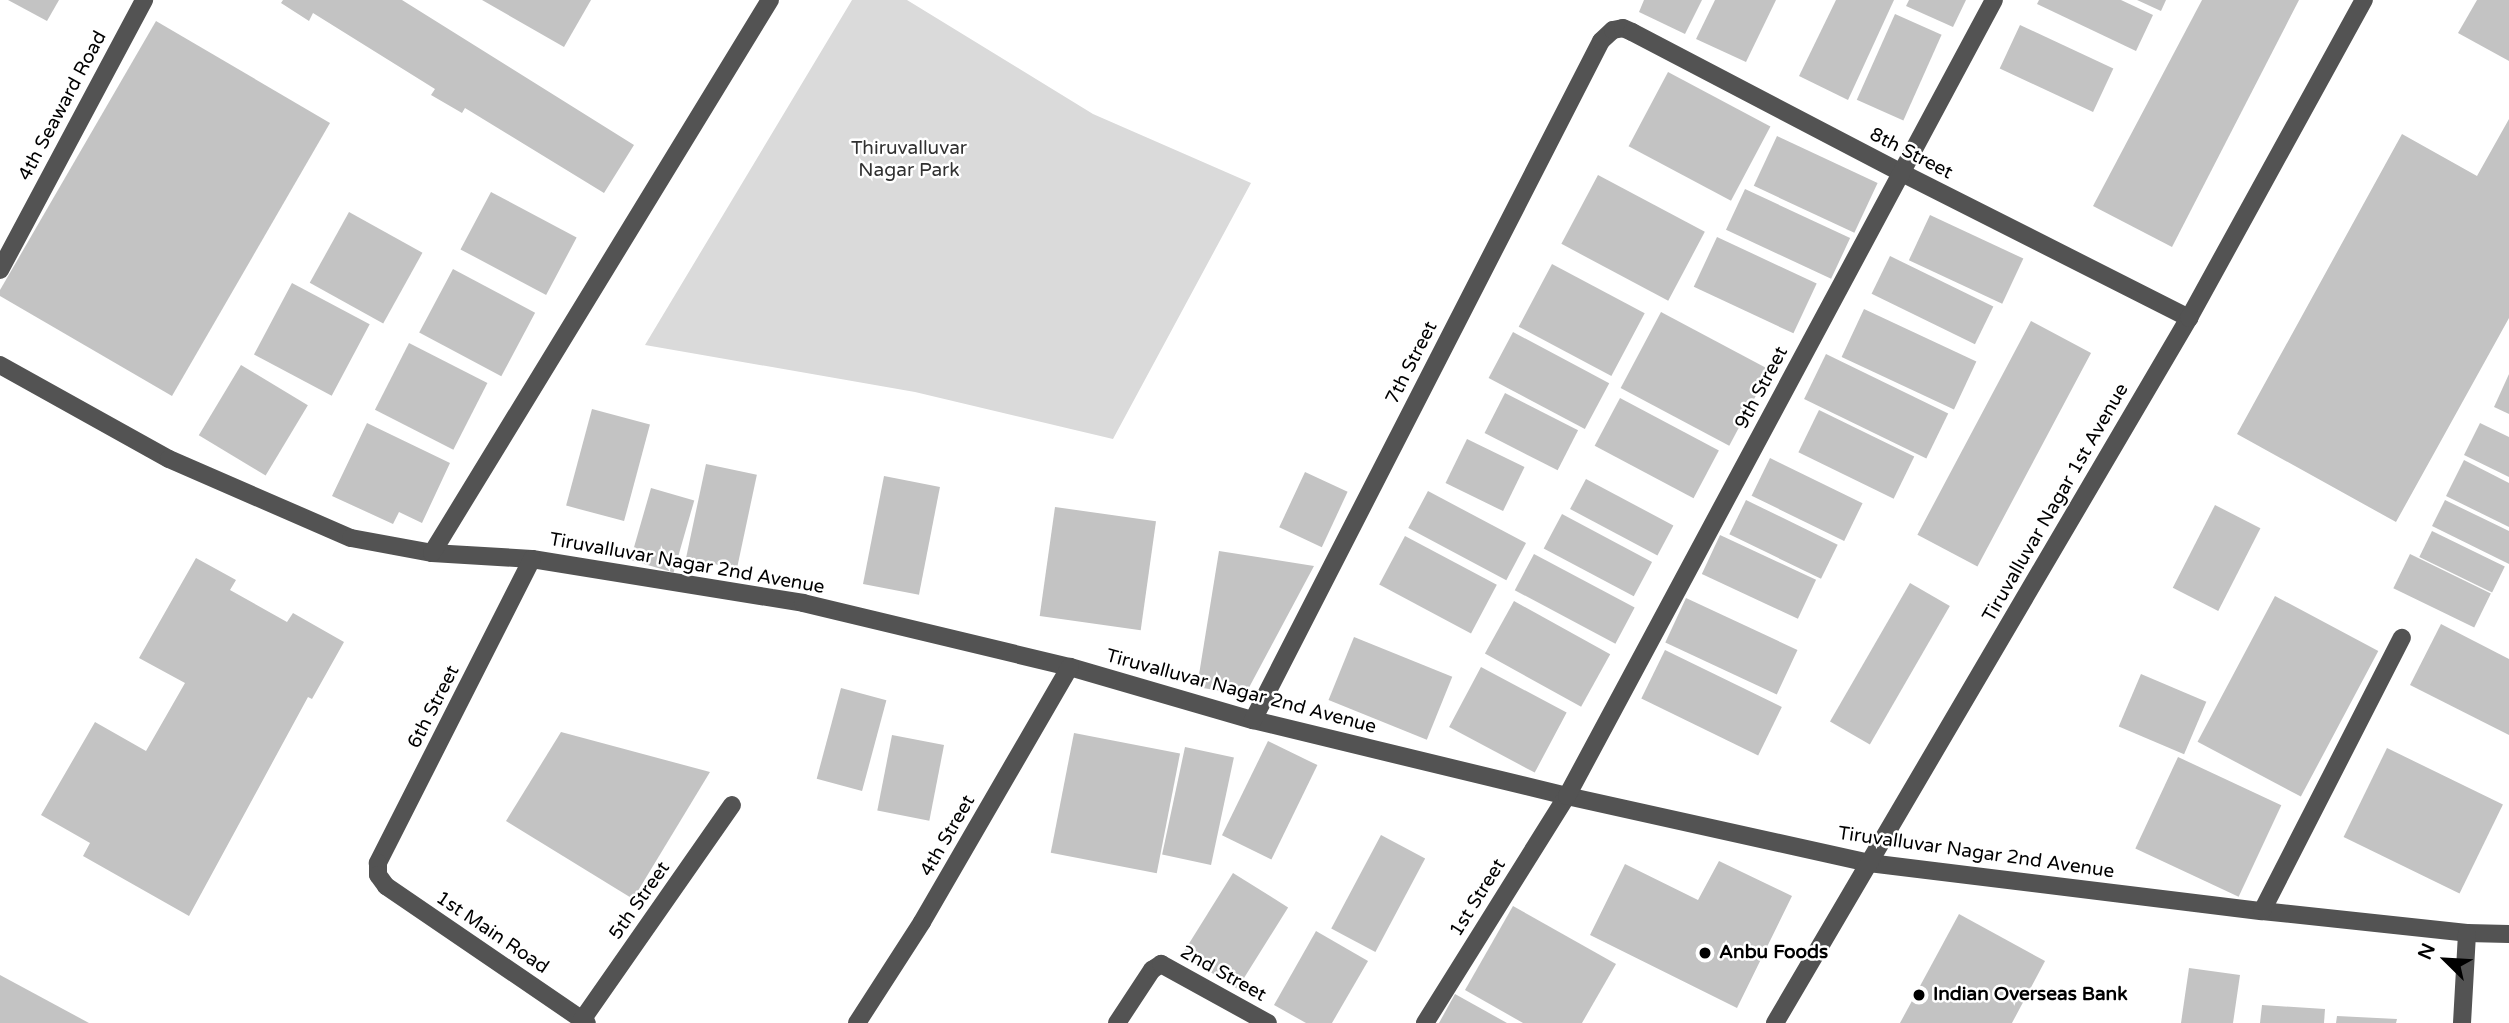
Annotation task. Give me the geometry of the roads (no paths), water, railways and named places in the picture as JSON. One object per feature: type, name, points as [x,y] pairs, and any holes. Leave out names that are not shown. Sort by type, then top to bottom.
[{"type":"street","name":"4th Seaward Road","points":[[0,270],[144,0]]},
{"type":"street","points":[[432,553],[770,0]]},
{"type":"street","name":"9th Street","points":[[1567,796],[1994,0]]},
{"type":"street","name":"Tiruvalluvar Nagar 1st Avenue","points":[[1775,1023],[2189,318],[2364,0]]},
{"type":"street","name":"8th Street","points":[[1613,30],[1623,28],[1632,32],[1902,173],[2189,318]]},
{"type":"street","name":"7th Street","points":[[1253,720],[1601,41],[1613,30]]},
{"type":"street","name":"Tiruvalluvar Nagar 2nd Avenue","points":[[0,365],[169,459],[351,538],[432,553],[532,559],[803,603],[1070,667],[1253,720],[1567,796],[1870,863],[2262,911],[2467,933],[2509,934]]},
{"type":"street","name":"6th Street","points":[[378,875],[378,863],[532,559]]},
{"type":"street","points":[[2262,911],[2402,638]]},
{"type":"street","name":"4th Street","points":[[857,1023],[922,922],[1070,667]]},
{"type":"street","name":"1st Street","points":[[1425,1023],[1567,796]]},
{"type":"street","name":"5th Street","points":[[584,1021],[732,805]]},
{"type":"street","name":"1st Main Road","points":[[378,875],[386,886],[584,1021]]},
{"type":"street","points":[[2462,1023],[2467,933]]},
{"type":"street","name":"2nd Street","points":[[1117,1023],[1156,966],[1166,966],[1268,1023]]},
{"type":"place","name":"Anbu Foods","points":[[1705,953]]},
{"type":"place","name":"Indian Overseas Bank","points":[[1919,995]]},
{"type":"park label","name":"Thiruvalluvar Nagar Park","points":[[909,160]]}]
